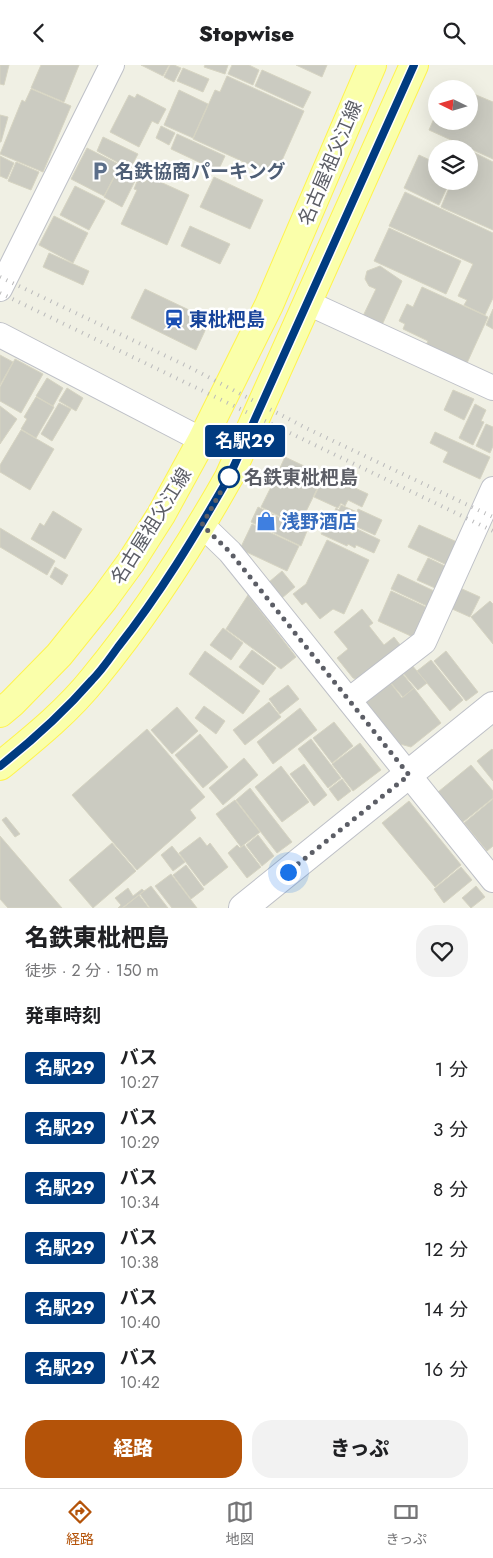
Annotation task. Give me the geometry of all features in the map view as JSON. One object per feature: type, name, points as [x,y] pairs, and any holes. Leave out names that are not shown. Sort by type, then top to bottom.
[{"type":"main road","name":"名古屋祖父江線","points":[[0,713],[59,655],[131,562],[161,515],[202,440],[269,305],[372,65]]},
{"type":"main road","name":"名古屋祖父江線","points":[[0,766],[41,733],[93,680],[173,571],[202,525],[229,477],[414,65]]},
{"type":"street","points":[[0,289],[112,65]]},
{"type":"street","points":[[308,303],[493,388]]},
{"type":"street","points":[[0,335],[202,440]]},
{"type":"street","points":[[349,700],[424,642],[493,489]]},
{"type":"street","points":[[202,525],[230,552],[493,880]]},
{"type":"street","points":[[243,908],[493,706]]},
{"type":"building","points":[[0,65],[9,65],[4,85],[0,84]]},
{"type":"building","points":[[41,65],[79,65],[64,102],[31,88]]},
{"type":"building","points":[[141,65],[169,65],[163,76]]},
{"type":"building","points":[[170,65],[181,68],[174,82],[164,77]]},
{"type":"building","points":[[205,65],[228,65],[225,74],[204,67]]},
{"type":"building","points":[[232,65],[249,65],[259,70],[253,85],[228,74]]},
{"type":"building","points":[[296,65],[327,65],[322,77]]},
{"type":"building","points":[[183,68],[209,79],[203,92],[177,81]]},
{"type":"building","points":[[262,70],[311,92],[303,108],[255,86]]},
{"type":"building","points":[[227,76],[304,111],[275,176],[193,139],[215,90],[220,92]]},
{"type":"building","points":[[31,89],[71,106],[43,172],[0,154],[22,100],[25,102]]},
{"type":"building","points":[[179,90],[208,104],[193,138],[164,125]]},
{"type":"building","points":[[137,94],[166,109],[158,124],[152,121],[139,147],[110,132],[129,95],[135,98]]},
{"type":"building","points":[[478,96],[493,102],[493,159],[478,152],[478,140],[451,140],[429,130],[478,130]]},
{"type":"building","points":[[0,115],[8,117],[1,142],[0,142]]},
{"type":"building","points":[[161,126],[175,133],[169,145],[156,138]]},
{"type":"building","points":[[177,134],[225,156],[218,171],[171,149]]},
{"type":"building","points":[[103,137],[138,154],[130,169],[97,151]]},
{"type":"building","points":[[87,148],[120,165],[104,196],[71,179]]},
{"type":"building","points":[[478,154],[493,162],[493,230],[441,207],[448,190],[478,190]]},
{"type":"building","points":[[419,155],[428,159],[428,190],[446,190],[439,205],[404,188]]},
{"type":"building","points":[[0,156],[14,163],[7,179],[0,176]]},
{"type":"building","points":[[16,162],[39,172],[31,190],[8,181]]},
{"type":"building","points":[[117,172],[135,181],[122,207],[104,197]]},
{"type":"building","points":[[147,176],[189,195],[167,245],[121,224],[137,190],[134,189],[138,179],[145,182]]},
{"type":"building","points":[[214,177],[263,200],[250,229],[200,207]]},
{"type":"building","points":[[75,186],[105,201],[89,230],[60,215]]},
{"type":"building","points":[[405,192],[493,233],[493,298],[485,315],[464,305],[467,300],[458,296],[473,264],[389,226]]},
{"type":"building","points":[[54,216],[88,233],[73,263],[39,245]]},
{"type":"building","points":[[190,226],[230,244],[220,264],[181,246]]},
{"type":"building","points":[[389,228],[461,261],[446,294],[374,261]]},
{"type":"building","points":[[49,253],[89,271],[83,285],[43,267]]},
{"type":"building","points":[[380,266],[402,281],[382,325],[363,316],[376,289],[369,286],[365,279],[367,271]]},
{"type":"building","points":[[422,287],[488,317],[467,363],[426,345],[428,341],[403,329],[405,324],[399,321],[407,304],[413,307]]},
{"type":"building","points":[[145,289],[210,320],[196,350],[131,318]]},
{"type":"building","points":[[493,309],[493,329],[486,325]]},
{"type":"building","points":[[0,355],[13,362],[0,385]]},
{"type":"building","points":[[15,359],[43,374],[21,413],[0,401],[0,387]]},
{"type":"building","points":[[47,378],[63,388],[53,406],[36,396]]},
{"type":"building","points":[[67,388],[83,398],[76,411],[59,401]]},
{"type":"building","points":[[453,390],[474,399],[464,420],[444,410]]},
{"type":"building","points":[[36,397],[54,407],[36,438],[21,429],[27,419],[24,417]]},
{"type":"building","points":[[59,403],[71,409],[52,441],[41,434]]},
{"type":"building","points":[[475,404],[486,410],[481,421],[484,422],[473,445],[459,438]]},
{"type":"building","points":[[0,406],[17,419],[0,444]]},
{"type":"building","points":[[486,424],[493,427],[493,446],[490,453],[476,446]]},
{"type":"building","points":[[21,430],[54,449],[30,490],[0,472],[0,465]]},
{"type":"building","points":[[435,432],[490,457],[480,479],[443,462],[448,452],[430,443]]},
{"type":"building","points":[[285,457],[323,475],[317,488],[279,470]]},
{"type":"building","points":[[279,471],[317,489],[299,526],[261,507]]},
{"type":"building","points":[[325,474],[368,494],[362,507],[348,500],[345,506],[341,503],[338,508],[314,497]]},
{"type":"building","points":[[341,505],[357,512],[358,509],[382,520],[375,535],[355,526],[353,529],[331,519],[336,508],[339,510]]},
{"type":"building","points":[[258,507],[307,531],[301,546],[251,522]]},
{"type":"building","points":[[53,511],[82,529],[65,559],[31,539],[40,523],[44,526]]},
{"type":"building","points":[[327,522],[353,534],[355,528],[380,540],[374,553],[356,545],[355,548],[348,544],[347,546],[321,534]]},
{"type":"building","points":[[252,524],[299,546],[287,571],[240,549]]},
{"type":"building","points":[[419,525],[457,542],[447,565],[408,547]]},
{"type":"building","points":[[0,528],[55,561],[47,575],[0,547]]},
{"type":"building","points":[[327,540],[369,560],[344,614],[333,609],[320,619],[306,602],[302,605],[293,594],[306,584]]},
{"type":"building","points":[[428,558],[445,566],[435,588],[417,580]]},
{"type":"building","points":[[55,567],[68,575],[62,585],[50,577]]},
{"type":"building","points":[[282,571],[295,587],[282,598],[269,582]]},
{"type":"building","points":[[398,574],[434,591],[427,606],[391,589]]},
{"type":"building","points":[[460,588],[480,597],[470,617],[450,608]]},
{"type":"building","points":[[391,591],[426,607],[413,637],[378,621]]},
{"type":"building","points":[[248,595],[296,657],[281,669],[226,629]]},
{"type":"building","points":[[490,601],[493,604],[493,644],[471,617]]},
{"type":"building","points":[[362,609],[373,623],[369,626],[384,645],[394,637],[401,646],[359,680],[353,678],[337,658],[348,649],[334,632]]},
{"type":"building","points":[[223,628],[243,643],[231,660],[210,645]]},
{"type":"building","points":[[252,650],[276,668],[263,685],[239,667]]},
{"type":"building","points":[[205,651],[260,691],[243,714],[189,674]]},
{"type":"building","points":[[446,651],[478,692],[466,701],[434,661]]},
{"type":"building","points":[[431,660],[463,700],[450,711],[417,671]]},
{"type":"building","points":[[411,664],[427,683],[418,690],[402,672]]},
{"type":"building","points":[[401,672],[414,688],[403,697],[389,681]]},
{"type":"building","points":[[389,681],[402,698],[414,688],[441,723],[411,747],[400,744],[365,701]]},
{"type":"building","points":[[288,685],[299,699],[280,714],[269,699]]},
{"type":"building","points":[[269,702],[281,717],[245,745],[233,730]]},
{"type":"building","points":[[204,706],[225,721],[216,734],[195,718]]},
{"type":"building","points":[[177,707],[198,731],[172,754],[151,730]]},
{"type":"building","points":[[300,708],[317,730],[273,764],[257,742]]},
{"type":"building","points":[[334,722],[353,746],[332,763],[313,738]]},
{"type":"building","points":[[147,729],[205,797],[190,810],[196,818],[137,870],[72,795]]},
{"type":"building","points":[[200,734],[228,767],[203,788],[175,755]]},
{"type":"building","points":[[311,739],[341,778],[328,788],[298,749]]},
{"type":"building","points":[[360,743],[381,770],[353,791],[332,764]]},
{"type":"building","points":[[493,750],[493,781],[477,761]]},
{"type":"building","points":[[244,758],[258,775],[223,805],[209,788]]},
{"type":"building","points":[[304,764],[327,795],[314,806],[290,774]]},
{"type":"building","points":[[471,765],[493,791],[493,798],[463,822],[438,792]]},
{"type":"building","points":[[281,766],[309,802],[282,822],[255,787]]},
{"type":"building","points":[[342,779],[351,791],[338,801],[329,789]]},
{"type":"building","points":[[250,788],[292,842],[277,853],[236,800]]},
{"type":"building","points":[[493,799],[493,846],[487,851],[464,823]]},
{"type":"building","points":[[235,800],[260,832],[241,847],[216,814]]},
{"type":"building","points":[[409,801],[461,865],[435,887],[382,823]]},
{"type":"building","points":[[6,817],[20,834],[15,837],[2,820]]},
{"type":"building","points":[[258,835],[274,856],[262,866],[246,845]]},
{"type":"building","points":[[0,836],[62,908],[8,908],[0,899]]},
{"type":"building","points":[[200,837],[207,846],[210,843],[228,867],[204,886],[179,853]]},
{"type":"building","points":[[112,843],[136,871],[93,908],[69,880]]},
{"type":"building","points":[[237,845],[240,848],[244,845],[261,867],[247,878],[228,853]]},
{"type":"building","points":[[172,846],[185,862],[173,871],[161,855]]},
{"type":"building","points":[[186,865],[204,889],[191,899],[173,875]]},
{"type":"building","points":[[461,867],[472,880],[444,903],[434,889]]},
{"type":"building","points":[[171,874],[197,908],[172,908],[155,886]]},
{"type":"building","points":[[151,886],[168,908],[150,908],[140,894]]},
{"type":"building","points":[[476,886],[485,897],[471,908],[462,898]]},
{"type":"building","points":[[128,888],[133,896],[142,889],[144,891],[122,908],[118,908],[121,905],[115,898]]},
{"type":"building","points":[[139,895],[149,908],[123,908]]},
{"type":"railway","points":[[0,277],[187,366],[304,427],[493,517]]},
{"type":"railway","points":[[0,293],[493,531]]},
{"type":"bus line","name":"名駅29","points":[[0,766],[41,733],[93,680],[173,571],[202,525],[229,477],[414,65]]},
{"type":"place","name":"名鉄協商パーキング","points":[[100,171]]},
{"type":"place","name":"東枇杷島","points":[[174,319]]},
{"type":"place","name":"名鉄東枇杷島","points":[[229,477]]},
{"type":"place","name":"浅野酒店","points":[[266,521]]},
{"type":"route","points":[[229,477],[202,525],[230,552],[409,775],[288,872]]}]
